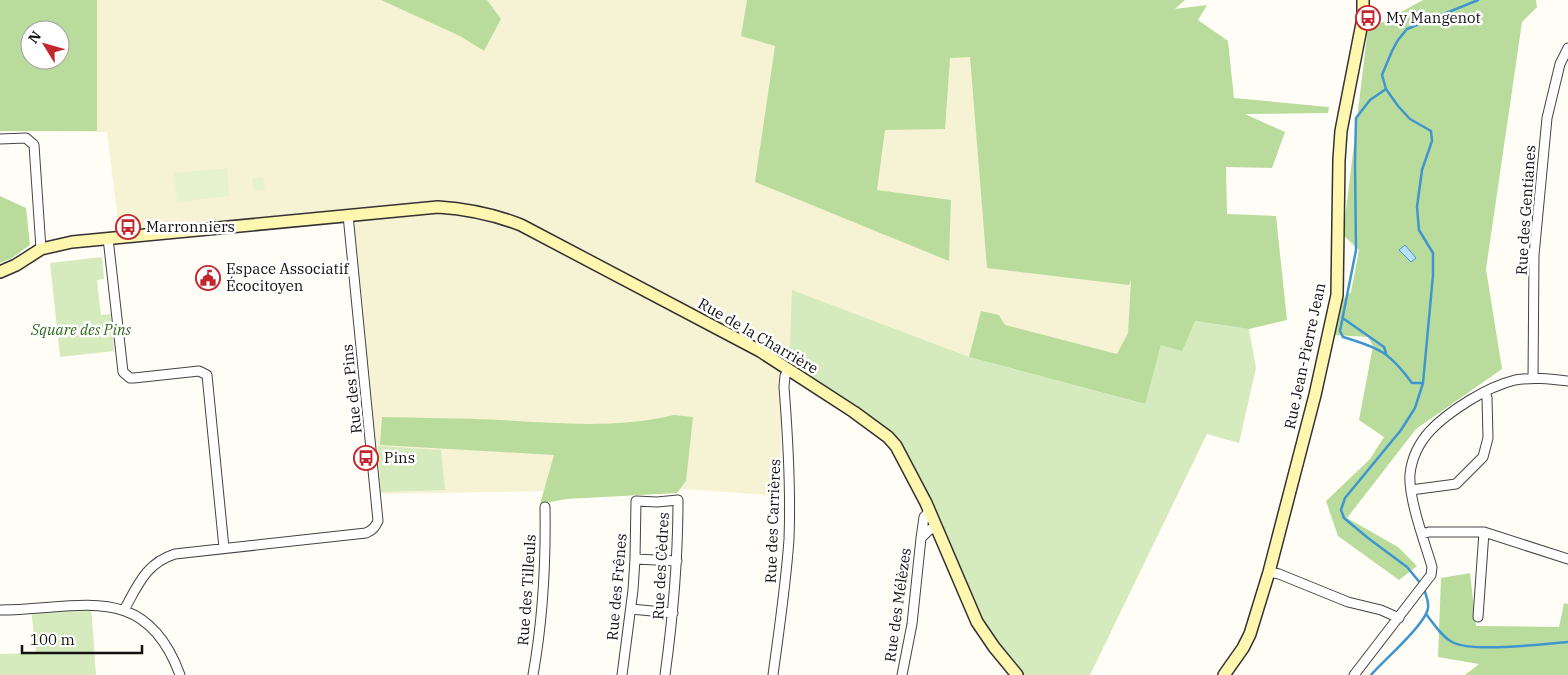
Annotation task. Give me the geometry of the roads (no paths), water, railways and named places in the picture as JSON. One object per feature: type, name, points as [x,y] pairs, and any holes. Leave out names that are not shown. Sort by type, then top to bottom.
[{"type":"street","name":"Rue Jean-Pierre Jean","points":[[1224,675],[1243,648],[1250,634],[1269,572],[1337,295],[1341,131],[1363,18],[1363,0]]},
{"type":"street","name":"Rue des Gentianes","points":[[1533,378],[1534,255],[1546,127],[1550,102],[1560,64],[1568,48]]},
{"type":"street","points":[[0,139],[26,138],[34,145],[41,249]]},
{"type":"street","name":"Rue de la Charrière","points":[[0,272],[16,265],[41,249],[60,244],[348,215],[438,207],[462,208],[484,212],[521,225],[723,331],[789,369],[888,437],[896,446],[930,511],[977,622],[1017,675]]},
{"type":"street","name":"Rue des Pins","points":[[124,610],[142,577],[157,562],[175,554],[366,533],[372,530],[378,521],[348,215]]},
{"type":"street","points":[[108,238],[123,372],[130,378],[199,371],[207,375],[224,548]]},
{"type":"street","name":"Rue des Carrières","points":[[773,675],[784,595],[789,540],[790,481],[784,381],[789,369]]},
{"type":"street","points":[[1354,675],[1400,618],[1431,575],[1432,567],[1411,490],[1412,466],[1423,438],[1443,418],[1485,392],[1506,383],[1533,378],[1568,381]]},
{"type":"street","points":[[1411,490],[1456,484],[1483,457],[1488,438],[1487,398],[1485,392]]},
{"type":"street","name":"Rue des Cèdres","points":[[636,501],[678,500],[677,562],[665,675]]},
{"type":"street","name":"Rue des Frênes","points":[[622,675],[631,609],[635,559],[636,501]]},
{"type":"street","name":"Rue des Tilleuls","points":[[533,675],[541,624],[544,585],[545,507]]},
{"type":"street","name":"Rue des Mélèzes","points":[[902,675],[912,624],[924,516],[930,511]]},
{"type":"street","name":"Rue des Mélèzes","points":[[921,538],[929,530],[936,527]]},
{"type":"street","points":[[1422,534],[1430,532],[1484,532],[1568,559]]},
{"type":"street","points":[[1478,617],[1484,532]]},
{"type":"street","points":[[635,559],[677,562]]},
{"type":"street","points":[[1269,572],[1279,574],[1348,602],[1381,610],[1400,618]]},
{"type":"street","points":[[0,610],[91,604],[124,610],[139,618],[160,638],[172,654],[180,675]]},
{"type":"street","points":[[631,609],[673,613]]},
{"type":"water","points":[[1405,245],[1416,258],[1411,262],[1399,250]]},
{"type":"waterway","points":[[1421,584],[1407,567],[1344,518],[1341,510],[1345,498],[1401,430],[1415,408],[1423,383],[1433,275],[1433,253],[1419,230],[1417,207],[1422,170],[1432,141],[1431,131],[1410,119],[1398,106],[1386,89],[1382,75],[1392,51],[1407,29],[1478,0]]},
{"type":"waterway","points":[[1386,89],[1370,100],[1356,118],[1356,250],[1340,331],[1343,337],[1366,344],[1383,352],[1397,364],[1412,383],[1423,383]]},
{"type":"waterway","points":[[1344,319],[1384,347],[1386,353]]},
{"type":"waterway","points":[[1371,675],[1412,633],[1425,615],[1428,603],[1424,589]]},
{"type":"waterway","points":[[1426,614],[1444,636],[1452,642],[1462,645],[1508,647],[1568,642]]},
{"type":"place","name":"My Mangenot","points":[[1368,18]]},
{"type":"place","name":"Marronniers","points":[[128,227]]},
{"type":"place","name":"Espace Associatif Écocitoyen","points":[[208,278]]},
{"type":"place","name":"Pins","points":[[366,458]]},
{"type":"park label","name":"Square des Pins","points":[[81,330]]}]
